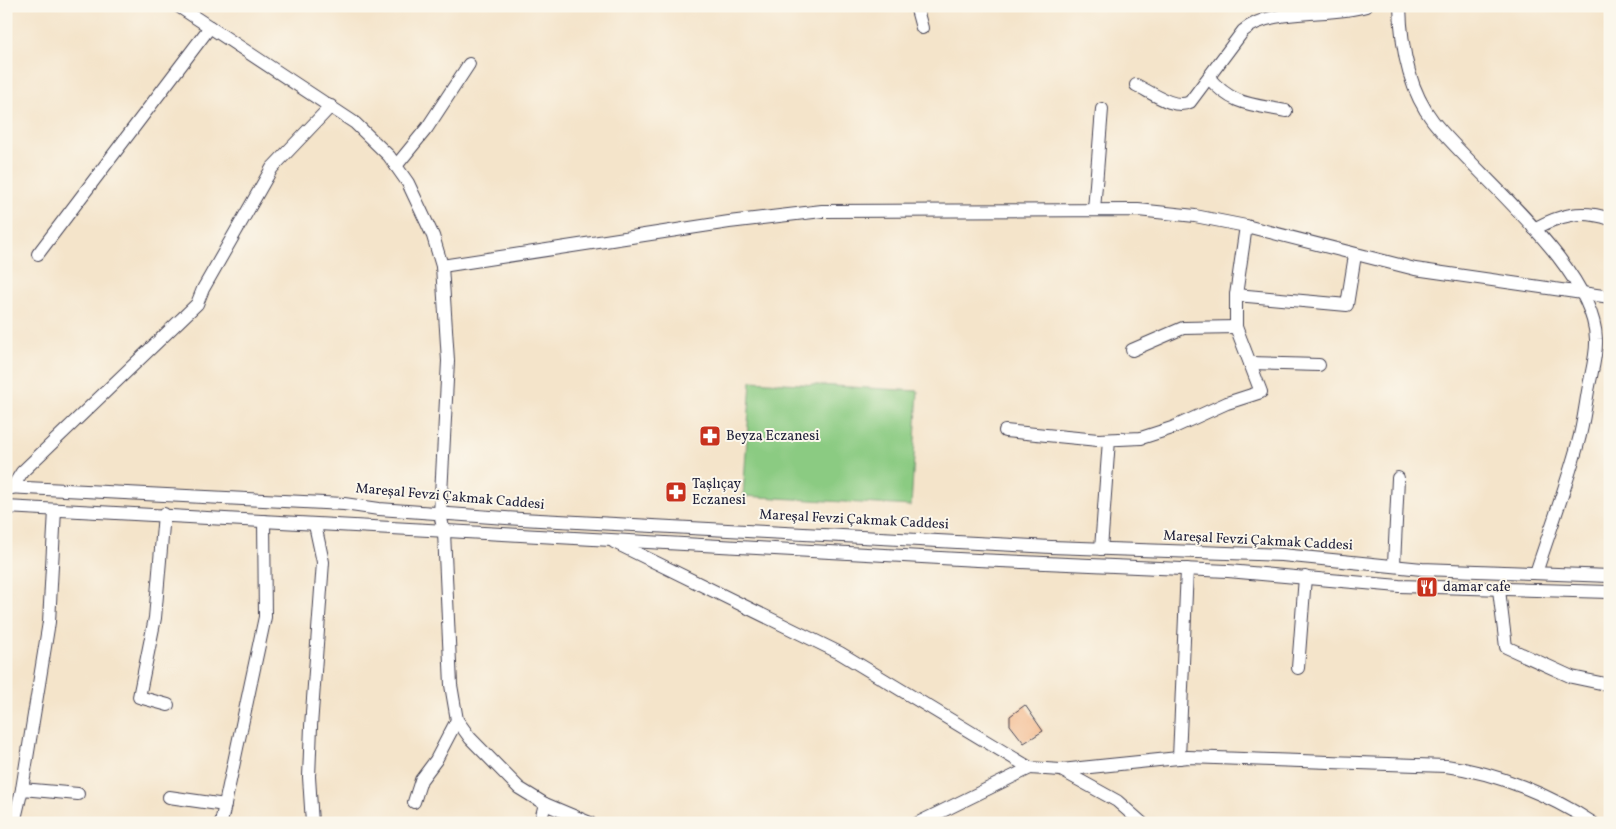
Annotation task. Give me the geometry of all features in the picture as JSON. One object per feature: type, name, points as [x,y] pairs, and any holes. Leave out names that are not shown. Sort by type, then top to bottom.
[{"type":"street","points":[[178,6],[355,123],[389,156],[408,183],[433,236],[442,266],[448,361],[440,514],[444,532],[451,685],[457,720],[470,738],[519,788],[545,804],[590,823]]},
{"type":"street","points":[[916,6],[922,28]]},
{"type":"street","points":[[1136,85],[1172,102],[1184,105],[1190,102],[1243,31],[1251,24],[1269,17],[1330,14],[1366,6]]},
{"type":"street","points":[[1400,6],[1401,37],[1407,67],[1416,91],[1432,120],[1534,229],[1583,292],[1592,310],[1596,339],[1578,442],[1536,573]]},
{"type":"street","points":[[38,254],[210,27]]},
{"type":"street","points":[[396,166],[427,128],[468,64]]},
{"type":"street","points":[[1209,78],[1220,91],[1236,101],[1286,111]]},
{"type":"street","points":[[9,487],[22,472],[197,304],[203,290],[272,168],[331,106]]},
{"type":"street","points":[[1094,210],[1102,109]]},
{"type":"street","points":[[442,266],[729,222],[822,211],[1138,210],[1195,216],[1246,226],[1415,269],[1583,292],[1610,298]]},
{"type":"street","points":[[1534,229],[1566,214],[1596,214],[1610,219]]},
{"type":"street","points":[[1005,431],[1109,440],[1141,438],[1172,428],[1227,403],[1261,392],[1236,327],[1236,295],[1246,226]]},
{"type":"street","points":[[1236,295],[1347,305],[1355,254]]},
{"type":"street","points":[[1132,350],[1183,328],[1236,327]]},
{"type":"street","points":[[1250,363],[1319,365]]},
{"type":"street","points":[[1101,549],[1109,440]]},
{"type":"street","points":[[1394,565],[1398,478]]},
{"type":"street","name":"Mareşal Fevzi Çakmak Caddesi","points":[[9,487],[344,504],[379,510],[440,514],[1101,549],[1282,554],[1429,569],[1610,576]]},
{"type":"street","points":[[6,507],[164,514],[315,525],[977,560],[1187,569],[1399,586],[1610,592]]},
{"type":"street","points":[[14,823],[22,789],[49,622],[55,510]]},
{"type":"street","points":[[164,514],[155,618],[139,697],[168,705]]},
{"type":"street","points":[[221,823],[265,617],[264,521]]},
{"type":"street","points":[[312,823],[309,777],[310,726],[323,562],[315,525]]},
{"type":"street","points":[[610,540],[840,652],[1030,768],[1061,770],[1179,758],[1446,766],[1470,769],[1529,790],[1576,812],[1593,823]]},
{"type":"street","points":[[1179,758],[1187,569]]},
{"type":"street","points":[[1298,668],[1305,577]]},
{"type":"street","points":[[1499,590],[1506,647],[1572,677],[1610,686]]},
{"type":"street","points":[[414,802],[421,780],[436,760],[457,720]]},
{"type":"street","points":[[918,823],[1030,768]]},
{"type":"street","points":[[1061,770],[1116,801],[1142,823]]},
{"type":"street","points":[[22,789],[78,794]]},
{"type":"street","points":[[169,798],[225,805]]},
{"type":"street","points":[[540,823],[545,804]]},
{"type":"green space","points":[[751,381],[918,391],[911,506],[743,496]]},
{"type":"building","points":[[1025,705],[1043,731],[1024,743],[1010,725],[1010,716]]},
{"type":"place","name":"Beyza Eczanesi","points":[[710,436]]},
{"type":"place","name":"Taşlıçay Eczanesi","points":[[676,492]]},
{"type":"place","name":"damar cafe","points":[[1427,587]]}]
